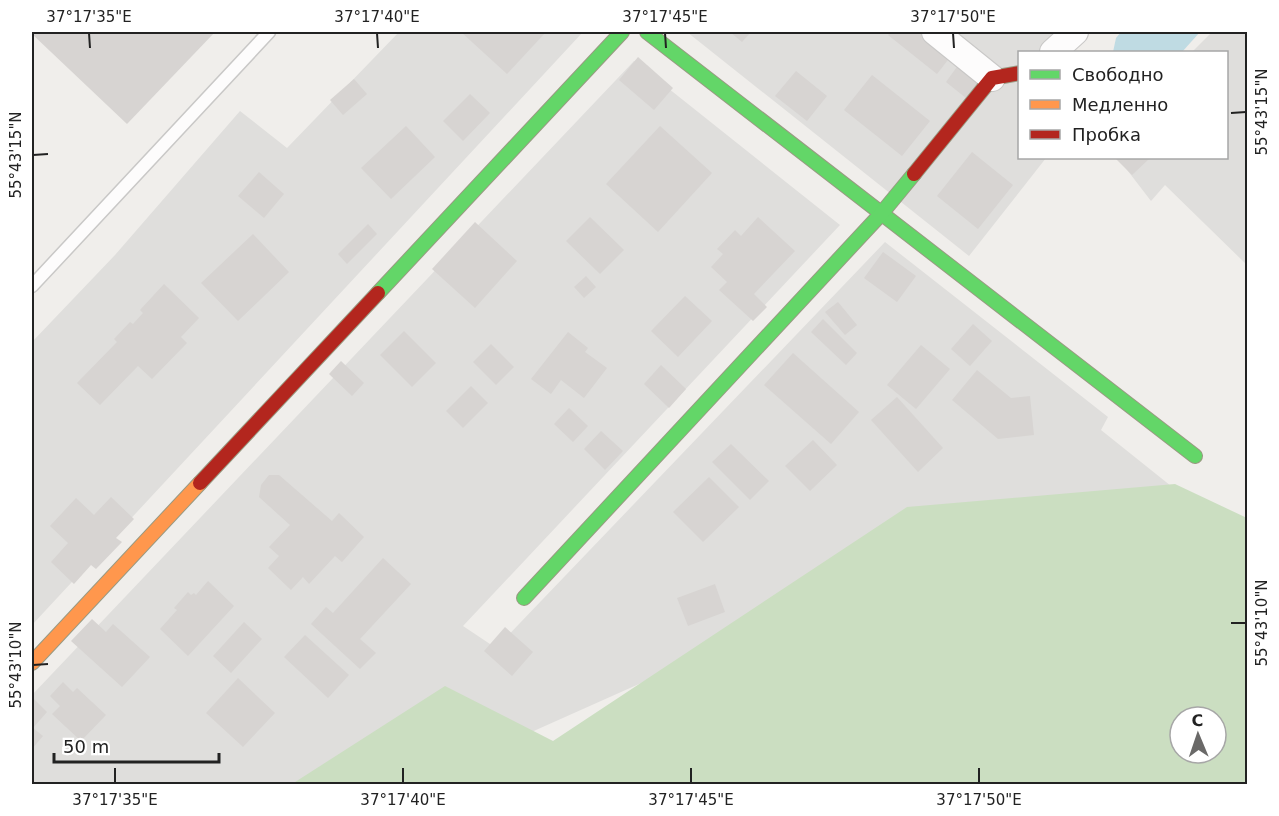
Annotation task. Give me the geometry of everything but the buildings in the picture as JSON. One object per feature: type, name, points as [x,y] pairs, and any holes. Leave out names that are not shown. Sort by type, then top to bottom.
[{"type":"street","points":[[32,663],[622,32]]},
{"type":"street","points":[[648,32],[1195,456]]},
{"type":"street","points":[[935,32],[992,78]]},
{"type":"street","points":[[1054,51],[1076,32]]},
{"type":"street","points":[[524,598],[881,214],[992,78],[1018,74]]},
{"type":"lane","points":[[32,286],[269,32]]},
{"type":"shaded area","points":[[399,32],[582,33],[32,625],[32,342],[115,255],[240,111],[287,148]]},
{"type":"shaded area","points":[[687,32],[1064,32],[1044,51],[1018,51],[1018,159],[1045,159],[969,256]]},
{"type":"shaded area","points":[[1212,32],[1247,32],[1247,265],[1165,185],[1151,201],[1119,159],[1228,159],[1228,51],[1193,51]]},
{"type":"shaded area","points":[[634,61],[840,225],[463,626],[496,648],[885,242],[1108,417],[1101,430],[1191,502],[686,663],[415,784],[32,784],[32,695]]},
{"type":"green space","points":[[1175,484],[1247,518],[1247,784],[292,784],[445,686],[553,741],[907,507]]},
{"type":"water","points":[[1121,32],[1200,32],[1183,51],[1113,51],[1116,38]]},
{"type":"traffic: fast","points":[[378,293],[622,32]]},
{"type":"traffic: fast","points":[[647,32],[1195,456]]},
{"type":"traffic: fast","points":[[524,598],[881,214],[914,174]]},
{"type":"traffic: slow","points":[[32,663],[200,483]]},
{"type":"traffic: jam","points":[[914,174],[992,78],[1018,73]]},
{"type":"traffic: jam","points":[[200,483],[378,293]]}]
